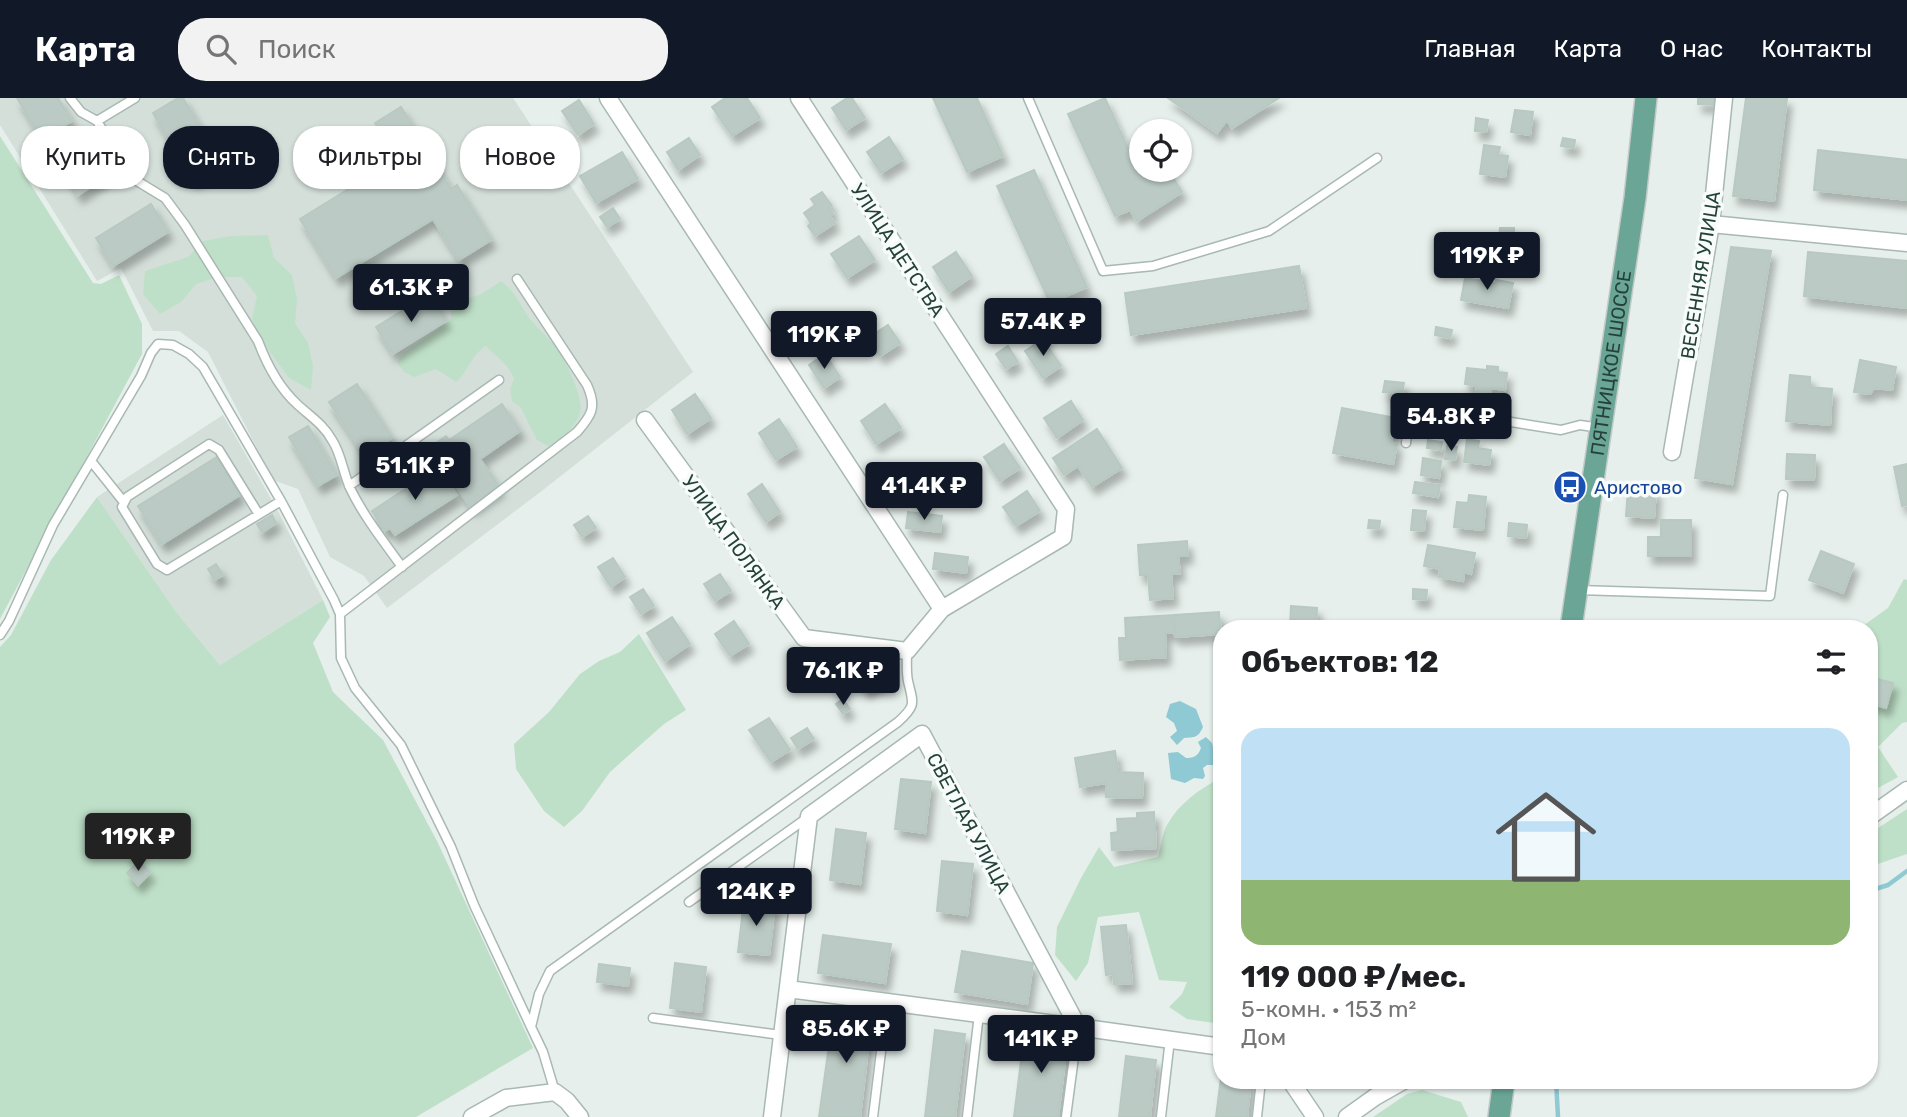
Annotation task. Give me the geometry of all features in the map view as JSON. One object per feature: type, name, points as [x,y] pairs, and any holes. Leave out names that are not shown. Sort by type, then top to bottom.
[{"type":"main road","name":"ПЯТНИЦКОЕ ШОССЕ","points":[[1572,620],[1635,198],[1646,98]]},
{"type":"main road","points":[[1499,1117],[1503,1089]]},
{"type":"street","points":[[608,98],[942,609],[907,651]]},
{"type":"street","name":"УЛИЦА ДЕТСТВА","points":[[799,98],[1066,509],[1063,537],[942,609]]},
{"type":"street","name":"ВЕСЕННЯЯ УЛИЦА","points":[[1672,452],[1710,224],[1724,98]]},
{"type":"street","points":[[1710,224],[1907,243]]},
{"type":"street","name":"УЛИЦА ПОЛЯНКА","points":[[645,420],[804,638],[907,651]]},
{"type":"street","name":"СВЕТЛАЯ УЛИЦА","points":[[809,816],[922,734],[1078,1027]]},
{"type":"street","points":[[1878,811],[1907,790]]},
{"type":"street","points":[[772,1117],[809,816]]},
{"type":"street","points":[[788,989],[1213,1046]]},
{"type":"street","points":[[1296,1089],[1315,1117]]},
{"type":"street","points":[[1347,1117],[1389,1089]]},
{"type":"street","points":[[472,1117],[506,1098],[555,1092],[567,1101],[580,1117]]},
{"type":"lane","points":[[70,98],[80,112],[97,121],[132,178],[166,198],[186,225],[258,341],[265,361],[281,386],[297,405],[322,425],[334,442],[349,486],[402,567]]},
{"type":"lane","points":[[97,121],[135,98]]},
{"type":"lane","points":[[1028,98],[1103,271],[1153,266],[1269,231],[1377,158]]},
{"type":"lane","points":[[340,614],[577,432],[591,417],[594,400],[587,385],[517,279]]},
{"type":"lane","points":[[0,635],[53,525],[141,376],[151,353],[158,344],[173,345],[189,354],[203,367],[281,501],[340,614],[341,658],[355,688],[401,745],[451,846],[474,905],[543,1052],[555,1092]]},
{"type":"lane","points":[[349,486],[499,380]]},
{"type":"lane","points":[[1406,443],[1412,406],[1561,430],[1580,425],[1600,428]]},
{"type":"lane","points":[[123,501],[209,444],[219,450],[258,513]]},
{"type":"lane","points":[[91,461],[123,501],[124,513],[157,564],[167,570],[281,501]]},
{"type":"lane","points":[[1577,590],[1770,596],[1783,495]]},
{"type":"lane","points":[[531,1027],[539,994],[550,971],[911,711],[914,698],[908,679],[907,651]]},
{"type":"lane","points":[[689,902],[809,816]]},
{"type":"lane","points":[[873,1117],[887,1003]]},
{"type":"lane","points":[[967,1117],[979,1014]]},
{"type":"lane","points":[[653,1018],[781,1035]]},
{"type":"lane","points":[[1066,1117],[1078,1027]]},
{"type":"lane","points":[[1161,1117],[1170,1039]]},
{"type":"lane","points":[[1257,1117],[1260,1089]]},
{"type":"shaded area","points":[[0,98],[513,98],[531,126],[460,126],[460,189],[573,189],[693,372],[387,608],[364,576],[330,557],[298,489],[273,480],[208,352],[179,331],[153,331],[121,268],[97,281],[40,189],[149,189],[149,126],[21,126],[21,159],[0,125]]},
{"type":"shaded area","points":[[223,415],[278,511],[323,600],[220,665],[177,613],[97,497]]},
{"type":"green space","points":[[0,136],[21,169],[21,189],[34,189],[93,283],[101,284],[119,275],[142,324],[142,354],[0,619]]},
{"type":"green space","points":[[268,235],[274,258],[292,275],[297,299],[295,323],[308,343],[313,366],[311,390],[289,378],[262,341],[252,319],[257,296],[242,277],[218,277],[196,284],[181,302],[160,314],[143,294],[145,271],[188,257],[203,241],[231,236]]},
{"type":"green space","points":[[501,281],[556,347],[577,388],[580,412],[575,423],[563,437],[548,446],[537,440],[521,408],[512,401],[510,389],[514,379],[509,369],[486,346],[456,382],[436,369],[414,377],[404,372],[397,362],[405,352],[451,320],[451,306],[460,297],[477,296]]},
{"type":"green space","points":[[97,497],[177,613],[220,665],[323,600],[330,617],[313,643],[333,692],[383,740],[437,841],[533,1048],[416,1117],[0,1117],[0,647],[11,635],[51,560]]},
{"type":"green space","points":[[1904,579],[1907,580],[1907,722],[1902,723],[1878,747],[1878,620],[1871,620],[1888,608]]},
{"type":"green space","points":[[639,634],[686,710],[664,724],[610,772],[582,811],[564,827],[544,811],[516,769],[514,744],[549,712],[580,674],[599,661],[620,652]]},
{"type":"green space","points":[[1878,747],[1898,777],[1878,788]]},
{"type":"green space","points":[[1213,782],[1213,1023],[1187,1019],[1169,1007],[1182,994],[1187,982],[1159,980],[1139,912],[1098,917],[1088,963],[1076,981],[1055,955],[1057,927],[1099,847],[1114,867],[1158,857],[1165,829],[1172,817],[1197,792]]},
{"type":"green space","points":[[1907,809],[1907,854],[1878,864],[1878,828]]},
{"type":"green space","points":[[1422,1090],[1461,1102],[1468,1117],[1373,1117],[1407,1094]]},
{"type":"water","points":[[1180,701],[1196,709],[1203,727],[1198,735],[1184,738],[1177,745],[1170,737],[1177,731],[1174,723],[1166,717],[1170,704]]},
{"type":"water","points":[[1206,737],[1213,747],[1213,765],[1203,768],[1203,779],[1194,778],[1185,783],[1171,779],[1168,753],[1178,752],[1186,758],[1193,757],[1201,748],[1198,742]]},
{"type":"building","points":[[17,98],[58,98],[72,121],[64,126],[34,126]]},
{"type":"building","points":[[178,98],[183,98],[200,126],[163,126],[163,130],[153,113]]},
{"type":"building","points":[[725,98],[747,98],[760,118],[732,136],[712,107]]},
{"type":"building","points":[[847,98],[852,98],[865,118],[846,130],[832,108]]},
{"type":"building","points":[[933,98],[977,98],[1003,156],[967,172]]},
{"type":"building","points":[[1105,98],[1129,150],[1129,182],[1176,182],[1182,192],[1137,221],[1130,210],[1115,216],[1068,114]]},
{"type":"building","points":[[1168,98],[1279,98],[1232,128],[1227,120],[1217,133]]},
{"type":"building","points":[[1698,98],[1716,98],[1716,105],[1698,104]]},
{"type":"building","points":[[1746,98],[1787,98],[1774,201],[1733,196]]},
{"type":"building","points":[[579,100],[594,124],[580,134],[580,126],[572,126],[562,111]]},
{"type":"building","points":[[401,107],[413,126],[377,126],[375,123]]},
{"type":"building","points":[[1515,110],[1533,112],[1530,135],[1511,132]]},
{"type":"building","points":[[1476,118],[1488,120],[1486,132],[1475,131]]},
{"type":"building","points":[[889,137],[903,159],[881,173],[867,152]]},
{"type":"building","points":[[689,138],[700,155],[678,170],[667,152]]},
{"type":"building","points":[[1563,138],[1575,140],[1574,148],[1561,146]]},
{"type":"building","points":[[1484,145],[1500,147],[1498,155],[1508,156],[1505,177],[1480,174]]},
{"type":"building","points":[[1818,150],[1907,160],[1907,200],[1814,190]]},
{"type":"building","points":[[622,152],[638,179],[596,203],[580,176]]},
{"type":"building","points":[[1034,170],[1087,287],[1050,303],[997,186]]},
{"type":"building","points":[[446,181],[451,189],[457,185],[491,240],[459,260],[433,219],[336,278],[300,219],[348,189],[446,189]]},
{"type":"building","points":[[74,189],[87,189],[78,195]]},
{"type":"building","points":[[822,192],[832,206],[829,208],[833,214],[830,216],[835,223],[815,236],[804,213],[815,205],[811,199]]},
{"type":"building","points":[[151,204],[168,232],[113,266],[96,238]]},
{"type":"building","points":[[613,208],[620,219],[607,227],[600,217]]},
{"type":"building","points":[[1500,228],[1514,228],[1514,236],[1526,237],[1526,252],[1490,251],[1491,236],[1499,236]]},
{"type":"building","points":[[859,236],[875,260],[847,278],[831,254]]},
{"type":"building","points":[[1731,247],[1771,251],[1732,484],[1695,478]]},
{"type":"building","points":[[956,252],[972,276],[949,292],[933,267]]},
{"type":"building","points":[[1808,252],[1907,261],[1906,308],[1804,296]]},
{"type":"building","points":[[1299,266],[1306,308],[1131,335],[1125,293]]},
{"type":"building","points":[[1465,278],[1513,283],[1508,308],[1461,300]]},
{"type":"building","points":[[429,294],[446,321],[393,354],[376,327]]},
{"type":"building","points":[[888,325],[900,343],[880,356],[868,338]]},
{"type":"building","points":[[1436,327],[1452,330],[1450,338],[1435,335]]},
{"type":"building","points":[[1043,339],[1061,366],[1043,378],[1025,351]]},
{"type":"building","points":[[1008,346],[1018,362],[1006,369],[996,354]]},
{"type":"building","points":[[825,354],[840,377],[824,388],[809,365]]},
{"type":"building","points":[[1860,360],[1896,367],[1892,390],[1874,388],[1870,394],[1854,392]]},
{"type":"building","points":[[1487,366],[1498,367],[1498,372],[1507,373],[1505,390],[1491,388],[1490,396],[1476,394],[1477,386],[1465,384],[1467,368],[1487,370]]},
{"type":"building","points":[[1790,375],[1810,377],[1810,387],[1832,389],[1830,425],[1786,421]]},
{"type":"building","points":[[1385,381],[1404,383],[1402,394],[1383,392]]},
{"type":"building","points":[[357,384],[392,438],[365,456],[329,402]]},
{"type":"building","points":[[695,394],[711,418],[687,434],[672,410]]},
{"type":"building","points":[[1071,401],[1083,420],[1057,438],[1044,418]]},
{"type":"building","points":[[502,404],[520,431],[480,459],[500,488],[471,508],[430,447],[446,436],[449,440]]},
{"type":"building","points":[[885,404],[901,428],[876,444],[861,421]]},
{"type":"building","points":[[1342,408],[1396,418],[1391,443],[1397,444],[1393,464],[1333,453]]},
{"type":"building","points":[[779,419],[797,447],[776,460],[759,433]]},
{"type":"building","points":[[308,426],[337,475],[318,486],[289,437]]},
{"type":"building","points":[[1097,429],[1122,468],[1092,487],[1078,466],[1064,475],[1053,458]]},
{"type":"building","points":[[1467,439],[1479,441],[1478,448],[1491,450],[1489,465],[1464,462]]},
{"type":"building","points":[[1428,440],[1442,442],[1441,450],[1427,448]]},
{"type":"building","points":[[1004,444],[1020,468],[1000,481],[984,457]]},
{"type":"building","points":[[1447,446],[1457,447],[1455,460],[1445,459]]},
{"type":"building","points":[[1787,454],[1815,455],[1814,480],[1786,479]]},
{"type":"building","points":[[217,457],[240,495],[162,544],[138,506]]},
{"type":"building","points":[[1423,458],[1441,461],[1439,478],[1421,475]]},
{"type":"building","points":[[1907,464],[1907,505],[1902,506],[1894,467]]},
{"type":"building","points":[[439,467],[457,495],[395,535],[390,528],[385,531],[372,511]]},
{"type":"building","points":[[1415,482],[1440,485],[1438,497],[1413,493]]},
{"type":"building","points":[[762,484],[780,512],[766,522],[748,494]]},
{"type":"building","points":[[1628,489],[1656,490],[1654,518],[1626,516]]},
{"type":"building","points":[[1027,491],[1040,511],[1016,526],[1003,507]]},
{"type":"building","points":[[1469,495],[1486,497],[1483,530],[1454,527],[1457,502],[1468,503]]},
{"type":"building","points":[[1413,510],[1426,511],[1424,531],[1411,530]]},
{"type":"building","points":[[908,512],[942,516],[940,532],[906,528]]},
{"type":"building","points":[[272,515],[276,523],[262,532],[257,524]]},
{"type":"building","points":[[588,516],[596,528],[582,537],[574,525]]},
{"type":"building","points":[[1369,520],[1380,521],[1379,529],[1368,528]]},
{"type":"building","points":[[1661,520],[1691,520],[1691,556],[1648,556],[1648,537],[1661,537]]},
{"type":"building","points":[[1509,523],[1527,525],[1526,538],[1508,536]]},
{"type":"building","points":[[1187,541],[1188,556],[1178,556],[1180,573],[1171,574],[1173,598],[1150,600],[1148,575],[1140,575],[1138,545]]},
{"type":"building","points":[[1428,545],[1475,553],[1471,574],[1464,572],[1463,581],[1439,577],[1440,569],[1424,566]]},
{"type":"building","points":[[1821,551],[1854,564],[1843,593],[1809,580]]},
{"type":"building","points":[[935,553],[968,557],[966,573],[933,569]]},
{"type":"building","points":[[613,558],[625,577],[611,587],[598,567]]},
{"type":"building","points":[[216,564],[223,575],[215,580],[208,569]]},
{"type":"building","points":[[720,574],[731,591],[715,601],[704,584]]},
{"type":"building","points":[[643,589],[654,606],[641,614],[630,597]]},
{"type":"building","points":[[1413,589],[1427,590],[1426,600],[1413,599]]},
{"type":"building","points":[[1291,606],[1317,608],[1316,620],[1290,620]]},
{"type":"building","points":[[1219,612],[1220,620],[1213,620],[1213,635],[1175,637],[1174,615]]},
{"type":"building","points":[[1174,615],[1175,632],[1165,633],[1166,657],[1120,660],[1119,638],[1126,638],[1125,618]]},
{"type":"building","points":[[672,617],[690,644],[665,661],[647,633]]},
{"type":"building","points":[[734,621],[749,644],[730,656],[715,634]]},
{"type":"building","points":[[879,666],[886,679],[865,691],[858,678]]},
{"type":"building","points":[[1878,679],[1893,683],[1886,708],[1878,706]]},
{"type":"building","points":[[843,699],[850,709],[843,714],[836,704]]},
{"type":"building","points":[[769,718],[790,750],[771,762],[749,730]]},
{"type":"building","points":[[807,728],[814,739],[798,749],[791,738]]},
{"type":"building","points":[[1115,751],[1118,772],[1143,773],[1142,798],[1106,797],[1106,783],[1080,787],[1075,758]]},
{"type":"building","points":[[901,779],[931,782],[925,833],[895,829]]},
{"type":"building","points":[[1154,812],[1156,848],[1112,850],[1111,833],[1118,832],[1117,819],[1137,818],[1137,813]]},
{"type":"building","points":[[836,829],[866,833],[860,884],[830,880]]},
{"type":"building","points":[[139,861],[150,873],[138,885],[127,873]]},
{"type":"building","points":[[942,861],[973,864],[967,915],[937,911]]},
{"type":"building","points":[[744,901],[775,905],[769,955],[738,952]]},
{"type":"building","points":[[1126,925],[1132,983],[1114,984],[1113,974],[1106,975],[1101,927]]},
{"type":"building","points":[[823,935],[891,944],[885,983],[818,973]]},
{"type":"building","points":[[962,951],[1033,963],[1027,1004],[955,992]]},
{"type":"building","points":[[675,963],[706,967],[701,1012],[670,1008]]},
{"type":"building","points":[[599,964],[630,968],[628,986],[597,982]]},
{"type":"building","points":[[834,1010],[872,1015],[860,1117],[819,1117]]},
{"type":"building","points":[[1025,1029],[1068,1037],[1058,1117],[1014,1117]]},
{"type":"building","points":[[935,1030],[965,1034],[955,1117],[925,1117]]},
{"type":"building","points":[[1126,1056],[1156,1060],[1150,1117],[1119,1117]]},
{"type":"building","points":[[1220,1089],[1250,1089],[1247,1117],[1216,1117]]},
{"type":"waterway","points":[[1878,888],[1888,885],[1907,871]]},
{"type":"waterway","points":[[1556,1089],[1558,1117]]},
{"type":"place","name":"Аристово","points":[[1570,487]]}]
